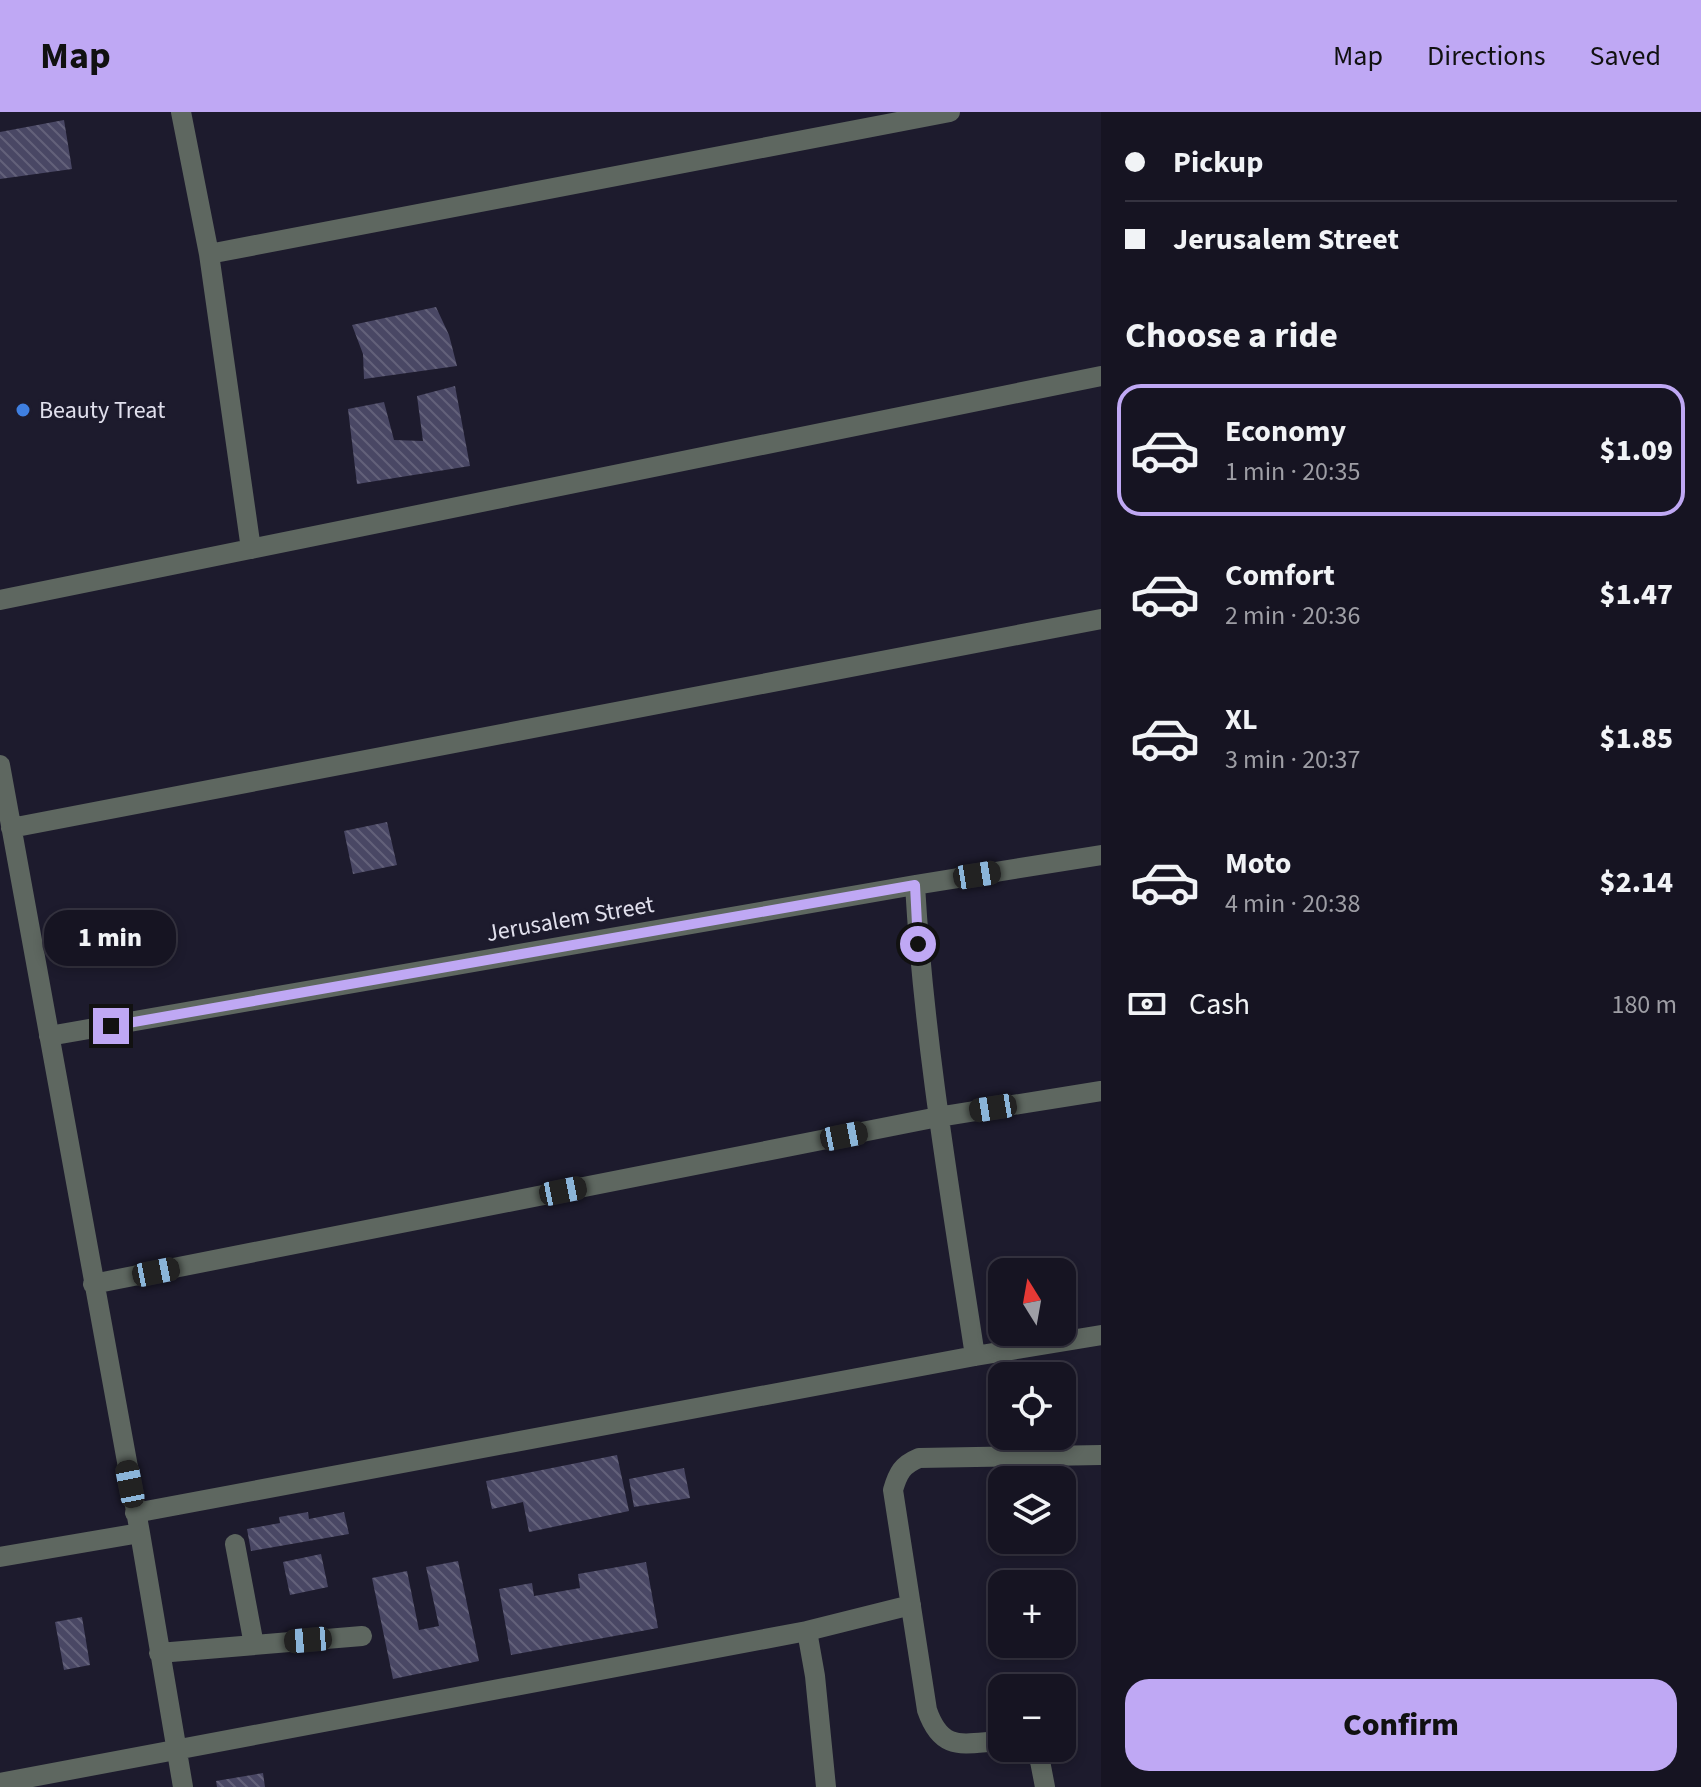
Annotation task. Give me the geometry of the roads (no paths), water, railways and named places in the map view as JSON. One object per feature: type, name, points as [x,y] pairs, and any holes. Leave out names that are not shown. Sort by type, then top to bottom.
[{"type":"street","points":[[181,112],[209,254],[251,549]]},
{"type":"street","points":[[209,254],[950,112]]},
{"type":"street","points":[[0,600],[1101,376]]},
{"type":"street","points":[[11,828],[1101,619]]},
{"type":"street","points":[[0,765],[183,1787]]},
{"type":"street","name":"Jerusalem Street","points":[[49,1036],[1101,855]]},
{"type":"street","points":[[915,885],[920,974],[938,1117],[975,1356]]},
{"type":"street","points":[[93,1284],[938,1117],[1101,1091]]},
{"type":"street","points":[[0,1557],[138,1523],[975,1356],[1101,1335]]},
{"type":"street","points":[[988,1742],[955,1743],[940,1737],[933,1728],[927,1710],[893,1490],[898,1473],[906,1463],[919,1458],[1101,1455]]},
{"type":"street","points":[[235,1544],[254,1645]]},
{"type":"street","points":[[0,1783],[807,1631],[911,1605]]},
{"type":"street","points":[[807,1631],[815,1676],[826,1787]]},
{"type":"street","points":[[159,1653],[362,1636]]},
{"type":"street","points":[[1040,1762],[1045,1787]]},
{"type":"place","name":"Beauty Treat","points":[[23,410]]}]
